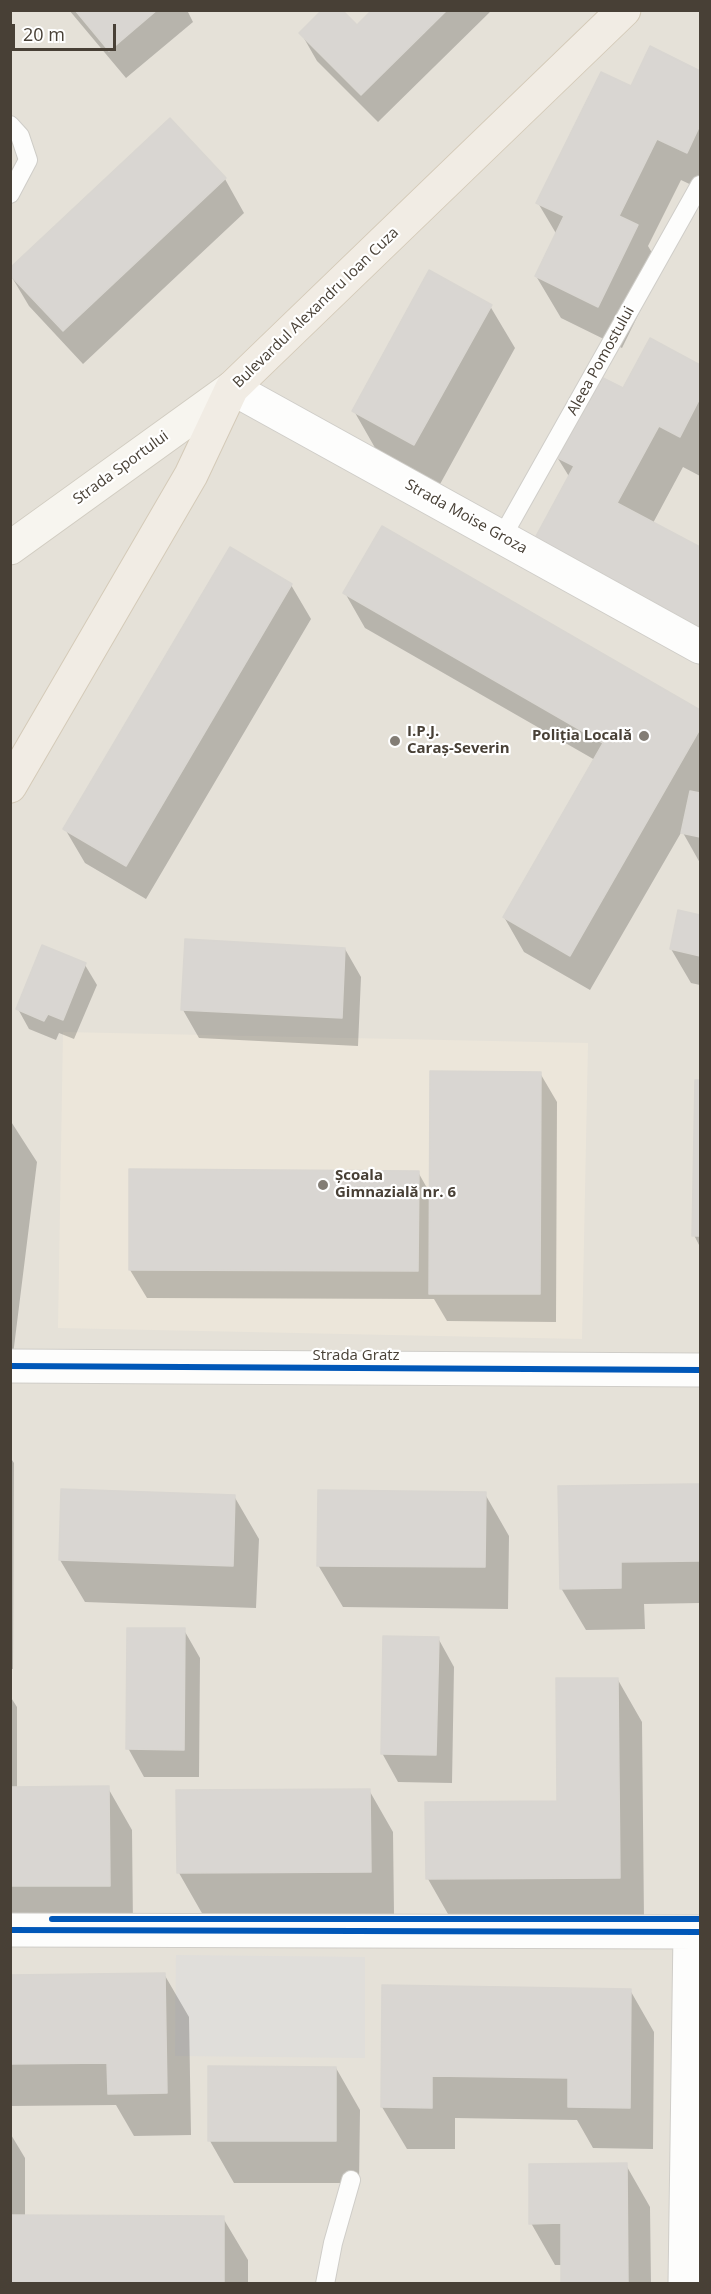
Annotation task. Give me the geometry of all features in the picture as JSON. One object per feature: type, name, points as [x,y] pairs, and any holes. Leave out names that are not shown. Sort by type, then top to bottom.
[{"type":"main road","name":"Bulevardul Alexandru Ioan Cuza","points":[[10,786],[190,475],[232,388],[613,14]]},
{"type":"main road","name":"Strada Sportului","points":[[10,548],[232,388]]},
{"type":"street","name":"Strada Moise Groza","points":[[232,388],[700,647]]},
{"type":"street","name":"Strada Gratz","points":[[10,1366],[700,1370]]},
{"type":"street","points":[[10,1930],[695,1932],[685,2283]]},
{"type":"lane","points":[[10,125],[20,136],[28,160],[10,194]]},
{"type":"lane","name":"Aleea Pomostului","points":[[502,537],[700,185]]},
{"type":"lane","points":[[325,2283],[333,2243],[351,2180]]},
{"type":"shaded area","points":[[11,11],[700,11],[700,2283],[11,2283]]},
{"type":"shaded area","name":"Școala Gimnazială nr. 6","points":[[63,1032],[588,1043],[582,1339],[58,1328]]},
{"type":"shaded area","points":[[176,1955],[365,1957],[365,2058],[175,2056]]},
{"type":"building","points":[[75,10],[157,10],[109,51]]},
{"type":"building","points":[[322,10],[342,10],[357,25],[372,10],[447,10],[361,95],[299,33]]},
{"type":"building","points":[[650,46],[700,71],[700,125],[687,153],[657,139],[619,216],[638,225],[598,307],[535,276],[564,216],[536,203],[601,72],[631,86]]},
{"type":"building","points":[[170,118],[226,178],[63,331],[10,275],[10,268]]},
{"type":"building","points":[[429,270],[492,305],[414,445],[352,411]]},
{"type":"building","points":[[650,338],[700,365],[700,398],[680,437],[659,426],[617,503],[700,547],[700,627],[535,538],[574,466],[556,457],[599,376],[623,388]]},
{"type":"building","name":"Poliția Locală","points":[[382,526],[700,710],[700,729],[570,956],[503,917],[603,743],[343,593]]},
{"type":"building","points":[[230,547],[292,584],[126,866],[63,829]]},
{"type":"building","points":[[690,791],[700,793],[700,837],[681,833]]},
{"type":"building","points":[[678,910],[700,915],[700,956],[670,949]]},
{"type":"building","points":[[185,939],[345,948],[342,1018],[181,1010]]},
{"type":"building","points":[[42,945],[86,963],[63,1020],[48,1014],[44,1021],[16,1009]]},
{"type":"building","points":[[430,1071],[541,1072],[540,1294],[429,1294]]},
{"type":"building","points":[[695,1080],[700,1080],[700,1236],[692,1236]]},
{"type":"building","points":[[129,1169],[419,1171],[418,1271],[129,1270]]},
{"type":"building","points":[[700,1484],[700,1561],[621,1562],[621,1588],[560,1589],[558,1486]]},
{"type":"building","points":[[61,1489],[235,1495],[233,1566],[59,1560]]},
{"type":"building","points":[[318,1490],[486,1492],[485,1567],[317,1566]]},
{"type":"building","points":[[127,1628],[185,1628],[184,1750],[126,1749]]},
{"type":"building","points":[[383,1636],[439,1637],[436,1755],[381,1754]]},
{"type":"building","points":[[556,1678],[618,1678],[620,1878],[426,1879],[425,1802],[557,1801]]},
{"type":"building","points":[[109,1786],[110,1886],[10,1886],[10,1787]]},
{"type":"building","points":[[370,1789],[371,1872],[177,1873],[176,1790]]},
{"type":"building","points":[[165,1973],[167,2093],[108,2094],[107,2063],[10,2064],[10,1975]]},
{"type":"building","points":[[382,1985],[631,1989],[630,2108],[568,2107],[568,2078],[432,2076],[432,2108],[381,2107]]},
{"type":"building","points":[[208,2066],[336,2067],[336,2141],[208,2141]]},
{"type":"building","points":[[627,2163],[628,2284],[561,2284],[561,2223],[529,2224],[529,2164]]},
{"type":"building","points":[[10,2215],[224,2216],[224,2284],[10,2284]]},
{"type":"cycle path","points":[[10,1366],[700,1370]]},
{"type":"cycle path","points":[[52,1919],[700,1919]]},
{"type":"cycle path","points":[[10,1930],[700,1932]]},
{"type":"place","name":"Poliția Locală","points":[[644,736]]},
{"type":"place","name":"I.P.J. Caraș-Severin","points":[[395,741]]},
{"type":"place","name":"Școala Gimnazială nr. 6","points":[[323,1185]]}]
